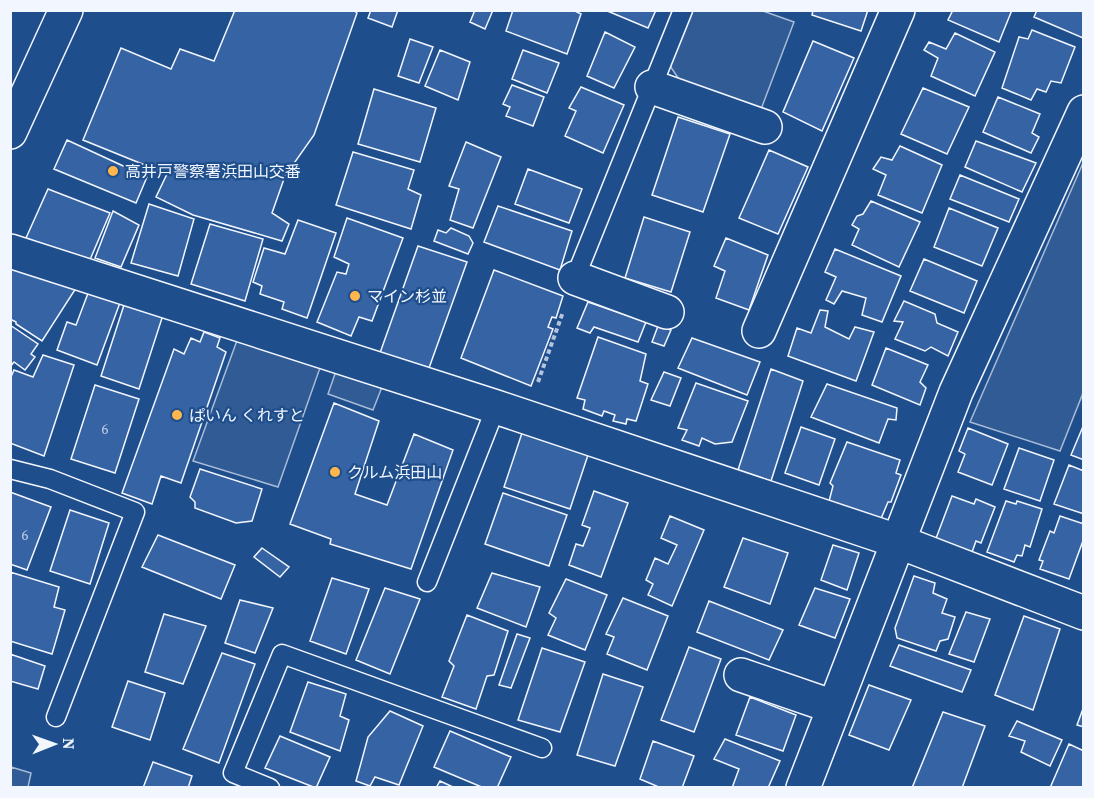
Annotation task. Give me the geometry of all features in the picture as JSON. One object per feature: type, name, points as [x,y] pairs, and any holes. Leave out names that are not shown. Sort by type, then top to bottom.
[{"type":"street","points":[[10,132],[66,10]]},
{"type":"street","points":[[759,331],[898,10]]},
{"type":"street","points":[[652,87],[765,127]]},
{"type":"street","points":[[803,788],[956,392],[1083,112]]},
{"type":"street","points":[[10,251],[511,412],[897,542],[1083,613]]},
{"type":"street","points":[[575,278],[667,312]]},
{"type":"street","points":[[741,675],[834,707]]},
{"type":"lane","points":[[575,278],[683,10]]},
{"type":"lane","points":[[427,582],[511,412]]},
{"type":"lane","points":[[10,469],[50,479],[135,512],[56,717]]},
{"type":"lane","points":[[270,788],[233,773],[282,654],[542,748]]},
{"type":"path","points":[[511,412],[575,278]]},
{"type":"shaded area","points":[[691,11],[763,11],[794,22],[760,112],[683,85],[668,63]]},
{"type":"shaded area","points":[[1083,163],[1083,393],[1060,451],[970,422]]},
{"type":"shaded area","points":[[239,335],[321,365],[278,487],[193,461]]},
{"type":"shaded area","points":[[336,371],[382,387],[373,410],[328,394]]},
{"type":"shaded area","points":[[11,767],[31,773],[28,787],[11,787]]},
{"type":"building","points":[[235,10],[353,10],[357,13],[314,135],[285,176],[272,213],[289,224],[282,241],[193,215],[156,197],[167,174],[83,140],[121,48],[171,69],[180,49],[214,61]]},
{"type":"building","points":[[371,10],[398,10],[392,27],[368,18]]},
{"type":"building","points":[[475,10],[493,10],[485,29],[470,22]]},
{"type":"building","points":[[513,10],[573,10],[581,14],[567,54],[506,31]]},
{"type":"building","points":[[605,10],[656,10],[648,28]]},
{"type":"building","points":[[813,10],[868,10],[861,31],[812,15]]},
{"type":"building","points":[[953,10],[1012,10],[999,42],[948,20]]},
{"type":"building","points":[[1037,10],[1084,10],[1083,38],[1034,17]]},
{"type":"building","points":[[1032,30],[1075,47],[1061,83],[1051,81],[1046,92],[1037,89],[1031,100],[1002,88],[1019,37],[1028,39]]},
{"type":"building","points":[[605,32],[635,47],[614,88],[587,76]]},
{"type":"building","points":[[955,33],[995,52],[975,96],[931,76],[938,58],[924,50],[929,42],[946,49]]},
{"type":"building","points":[[410,39],[433,47],[419,83],[398,76]]},
{"type":"building","points":[[813,41],[854,58],[822,131],[783,112]]},
{"type":"building","points":[[440,50],[470,62],[458,100],[425,86]]},
{"type":"building","points":[[523,50],[559,63],[547,93],[512,79]]},
{"type":"building","points":[[512,85],[544,97],[533,126],[506,116],[510,107],[503,104]]},
{"type":"building","points":[[581,87],[624,105],[603,153],[565,136],[576,111],[569,108]]},
{"type":"building","points":[[923,88],[969,107],[947,154],[901,134]]},
{"type":"building","points":[[374,89],[436,108],[420,162],[358,144]]},
{"type":"building","points":[[998,97],[1040,114],[1032,133],[1039,137],[1031,153],[983,132]]},
{"type":"building","points":[[678,117],[730,134],[703,212],[652,195]]},
{"type":"building","points":[[67,140],[147,177],[136,203],[54,169]]},
{"type":"building","points":[[976,141],[1036,163],[1022,192],[965,167]]},
{"type":"building","points":[[466,142],[501,157],[473,228],[450,220],[459,189],[449,186]]},
{"type":"building","points":[[900,146],[942,165],[922,213],[878,195],[886,175],[873,169],[881,157],[892,160]]},
{"type":"building","points":[[769,150],[808,167],[778,234],[739,218]]},
{"type":"building","points":[[353,152],[414,170],[408,189],[421,195],[411,229],[336,205]]},
{"type":"building","points":[[528,169],[582,189],[569,223],[515,204]]},
{"type":"building","points":[[960,175],[1019,199],[1009,222],[950,199]]},
{"type":"building","points":[[48,189],[110,213],[89,262],[26,238]]},
{"type":"building","points":[[871,201],[920,222],[899,267],[852,245],[859,229],[852,225]]},
{"type":"building","points":[[149,204],[194,219],[178,276],[131,263]]},
{"type":"building","points":[[498,206],[572,231],[560,270],[484,242]]},
{"type":"building","points":[[949,208],[998,228],[982,266],[934,247]]},
{"type":"building","points":[[113,211],[139,225],[121,267],[95,258]]},
{"type":"building","points":[[644,217],[690,232],[671,292],[625,278]]},
{"type":"building","name":"マイン杉並","points":[[347,218],[403,238],[372,321],[359,317],[351,336],[317,322],[337,272],[346,274],[349,264],[334,257]]},
{"type":"building","points":[[298,220],[336,233],[307,318],[282,309],[284,302],[260,294],[262,286],[253,282],[264,248],[285,254]]},
{"type":"building","points":[[210,224],[263,239],[245,301],[191,284]]},
{"type":"building","points":[[451,228],[469,236],[473,243],[468,254],[434,241],[438,230],[446,233]]},
{"type":"building","points":[[726,238],[768,255],[749,310],[716,298],[725,271],[714,266]]},
{"type":"building","points":[[418,246],[467,262],[429,368],[380,353]]},
{"type":"building","points":[[835,249],[901,276],[882,322],[862,315],[866,298],[842,291],[834,304],[826,300],[836,277],[825,272]]},
{"type":"building","points":[[924,259],[977,281],[964,313],[910,291]]},
{"type":"building","points":[[10,265],[28,274],[30,272],[78,285],[42,341],[10,319]]},
{"type":"building","points":[[494,270],[563,296],[556,318],[552,317],[548,327],[553,329],[531,386],[461,358]]},
{"type":"building","points":[[90,288],[121,300],[97,365],[57,350],[67,322],[76,325]]},
{"type":"building","points":[[904,301],[935,314],[937,323],[958,332],[948,356],[931,347],[925,351],[895,339],[903,322],[894,321]]},
{"type":"building","points":[[125,302],[163,315],[139,389],[101,376]]},
{"type":"building","points":[[588,302],[646,322],[638,342],[594,327],[590,333],[577,328]]},
{"type":"building","points":[[820,310],[828,311],[825,327],[849,339],[855,327],[874,332],[856,381],[788,356],[797,328],[811,333]]},
{"type":"building","points":[[10,325],[38,344],[31,354],[35,357],[25,370],[14,362],[10,367]]},
{"type":"building","points":[[658,326],[671,330],[664,346],[652,342]]},
{"type":"building","name":"ぱいん くれすと","points":[[204,332],[220,338],[217,347],[226,352],[181,483],[161,476],[152,504],[122,493],[174,349],[184,354],[191,338],[200,342]]},
{"type":"building","points":[[598,337],[646,354],[640,381],[648,384],[636,421],[627,419],[626,424],[613,421],[615,415],[604,411],[602,416],[583,409],[585,400],[577,398]]},
{"type":"building","points":[[692,338],[760,362],[747,395],[678,368]]},
{"type":"building","points":[[886,348],[928,365],[920,382],[926,388],[920,405],[872,385]]},
{"type":"building","points":[[43,355],[74,365],[44,456],[10,443],[10,379],[14,370],[33,377]]},
{"type":"building","points":[[771,369],[803,381],[771,481],[738,470]]},
{"type":"building","points":[[664,372],[681,378],[670,406],[651,400]]},
{"type":"building","points":[[696,383],[748,401],[732,442],[715,444],[702,438],[699,446],[682,440],[687,430],[678,428]]},
{"type":"building","points":[[827,384],[897,408],[896,420],[888,419],[879,443],[811,417]]},
{"type":"building","points":[[95,385],[139,399],[115,473],[71,459]]},
{"type":"building","name":"クルム浜田山","points":[[334,403],[379,421],[355,494],[387,505],[414,434],[453,450],[411,569],[330,544],[331,539],[290,524]]},
{"type":"building","points":[[1084,424],[1084,460],[1071,455]]},
{"type":"building","points":[[801,427],[835,439],[819,485],[785,473]]},
{"type":"building","points":[[968,428],[1008,444],[992,485],[958,472],[965,454],[959,451]]},
{"type":"building","points":[[523,430],[589,452],[570,509],[504,487]]},
{"type":"building","points":[[847,442],[900,460],[896,473],[901,475],[891,502],[888,502],[880,521],[828,505],[833,486],[830,483]]},
{"type":"building","points":[[1019,448],[1054,460],[1040,501],[1004,489]]},
{"type":"building","points":[[1069,465],[1084,471],[1084,514],[1054,504]]},
{"type":"building","points":[[200,469],[262,489],[252,521],[236,523],[195,508],[195,502],[190,497]]},
{"type":"building","points":[[594,491],[628,503],[601,577],[569,565],[576,544],[583,546],[590,528],[582,525]]},
{"type":"building","points":[[10,492],[51,507],[27,570],[10,564]]},
{"type":"building","points":[[503,493],[567,515],[549,566],[485,544]]},
{"type":"building","points":[[952,496],[974,504],[976,499],[995,507],[981,543],[976,541],[971,555],[935,541]]},
{"type":"building","points":[[1006,501],[1016,504],[1017,501],[1042,509],[1030,547],[1025,545],[1022,556],[1017,555],[1014,562],[987,552]]},
{"type":"building","points":[[70,510],[109,523],[90,584],[50,571]]},
{"type":"building","points":[[670,516],[704,530],[672,606],[648,595],[653,584],[646,580],[655,558],[668,564],[677,545],[661,538]]},
{"type":"building","points":[[1060,516],[1084,524],[1084,538],[1069,579],[1040,569],[1043,561],[1039,560],[1050,531],[1054,533]]},
{"type":"building","points":[[158,535],[235,565],[221,599],[142,567]]},
{"type":"building","points":[[743,538],[788,553],[770,604],[724,587]]},
{"type":"building","points":[[833,545],[859,553],[847,590],[821,580]]},
{"type":"building","points":[[262,548],[289,567],[280,577],[254,557]]},
{"type":"building","points":[[10,572],[59,587],[54,607],[65,610],[52,654],[10,641]]},
{"type":"building","points":[[492,573],[540,587],[526,627],[477,608]]},
{"type":"building","points":[[914,576],[935,583],[933,593],[947,599],[942,613],[955,617],[948,639],[940,641],[936,651],[897,638],[895,628]]},
{"type":"building","points":[[332,578],[369,589],[346,654],[310,641]]},
{"type":"building","points":[[566,579],[607,595],[585,650],[548,635],[556,618],[549,613]]},
{"type":"building","points":[[385,588],[420,599],[390,674],[356,660]]},
{"type":"building","points":[[815,588],[850,599],[835,638],[799,625]]},
{"type":"building","points":[[623,598],[668,616],[647,670],[607,654],[614,637],[606,634]]},
{"type":"building","points":[[240,600],[273,608],[255,653],[225,643]]},
{"type":"building","points":[[709,601],[783,630],[769,660],[697,632]]},
{"type":"building","points":[[966,612],[990,619],[974,662],[949,654]]},
{"type":"building","points":[[164,614],[206,626],[183,684],[145,672]]},
{"type":"building","points":[[467,615],[508,631],[494,675],[487,676],[476,709],[442,697],[454,666],[449,661]]},
{"type":"building","points":[[1024,616],[1060,629],[1033,710],[995,695]]},
{"type":"building","points":[[517,634],[530,638],[511,688],[499,685]]},
{"type":"building","points":[[899,645],[971,670],[962,692],[890,666]]},
{"type":"building","points":[[689,647],[721,659],[694,732],[661,720]]},
{"type":"building","points":[[542,648],[585,662],[560,732],[518,720]]},
{"type":"building","points":[[222,653],[255,664],[219,763],[183,749]]},
{"type":"building","points":[[10,654],[45,666],[38,689],[10,681]]},
{"type":"building","points":[[603,674],[643,687],[615,766],[577,755]]},
{"type":"building","points":[[128,681],[165,693],[150,740],[112,727]]},
{"type":"building","points":[[308,682],[346,694],[340,716],[349,720],[340,751],[290,732]]},
{"type":"building","points":[[869,685],[911,700],[889,750],[849,735]]},
{"type":"building","points":[[750,697],[796,715],[783,751],[736,735]]},
{"type":"building","points":[[1084,706],[1084,727],[1077,725]]},
{"type":"building","points":[[390,711],[423,726],[399,785],[375,777],[370,786],[356,781],[368,737]]},
{"type":"building","points":[[943,712],[985,726],[962,788],[912,788]]},
{"type":"building","points":[[1017,721],[1062,740],[1050,766],[1021,752],[1025,741],[1009,736]]},
{"type":"building","points":[[450,731],[511,757],[497,788],[484,788],[434,767]]},
{"type":"building","points":[[280,736],[330,757],[316,788],[265,768]]},
{"type":"building","points":[[725,739],[780,761],[768,788],[732,788],[739,769],[714,759]]},
{"type":"building","points":[[653,741],[694,756],[682,788],[661,788],[640,779]]},
{"type":"building","points":[[1069,744],[1084,751],[1084,788],[1050,788]]},
{"type":"building","points":[[153,762],[192,776],[188,788],[143,788]]},
{"type":"building","points":[[440,781],[455,788],[436,788]]},
{"type":"place","name":"高井戸警察署浜田山交番","points":[[113,171]]},
{"type":"place","name":"マイン杉並","points":[[355,296]]},
{"type":"place","name":"ぱいん くれすと","points":[[177,415]]},
{"type":"place","name":"クルム浜田山","points":[[335,472]]}]
